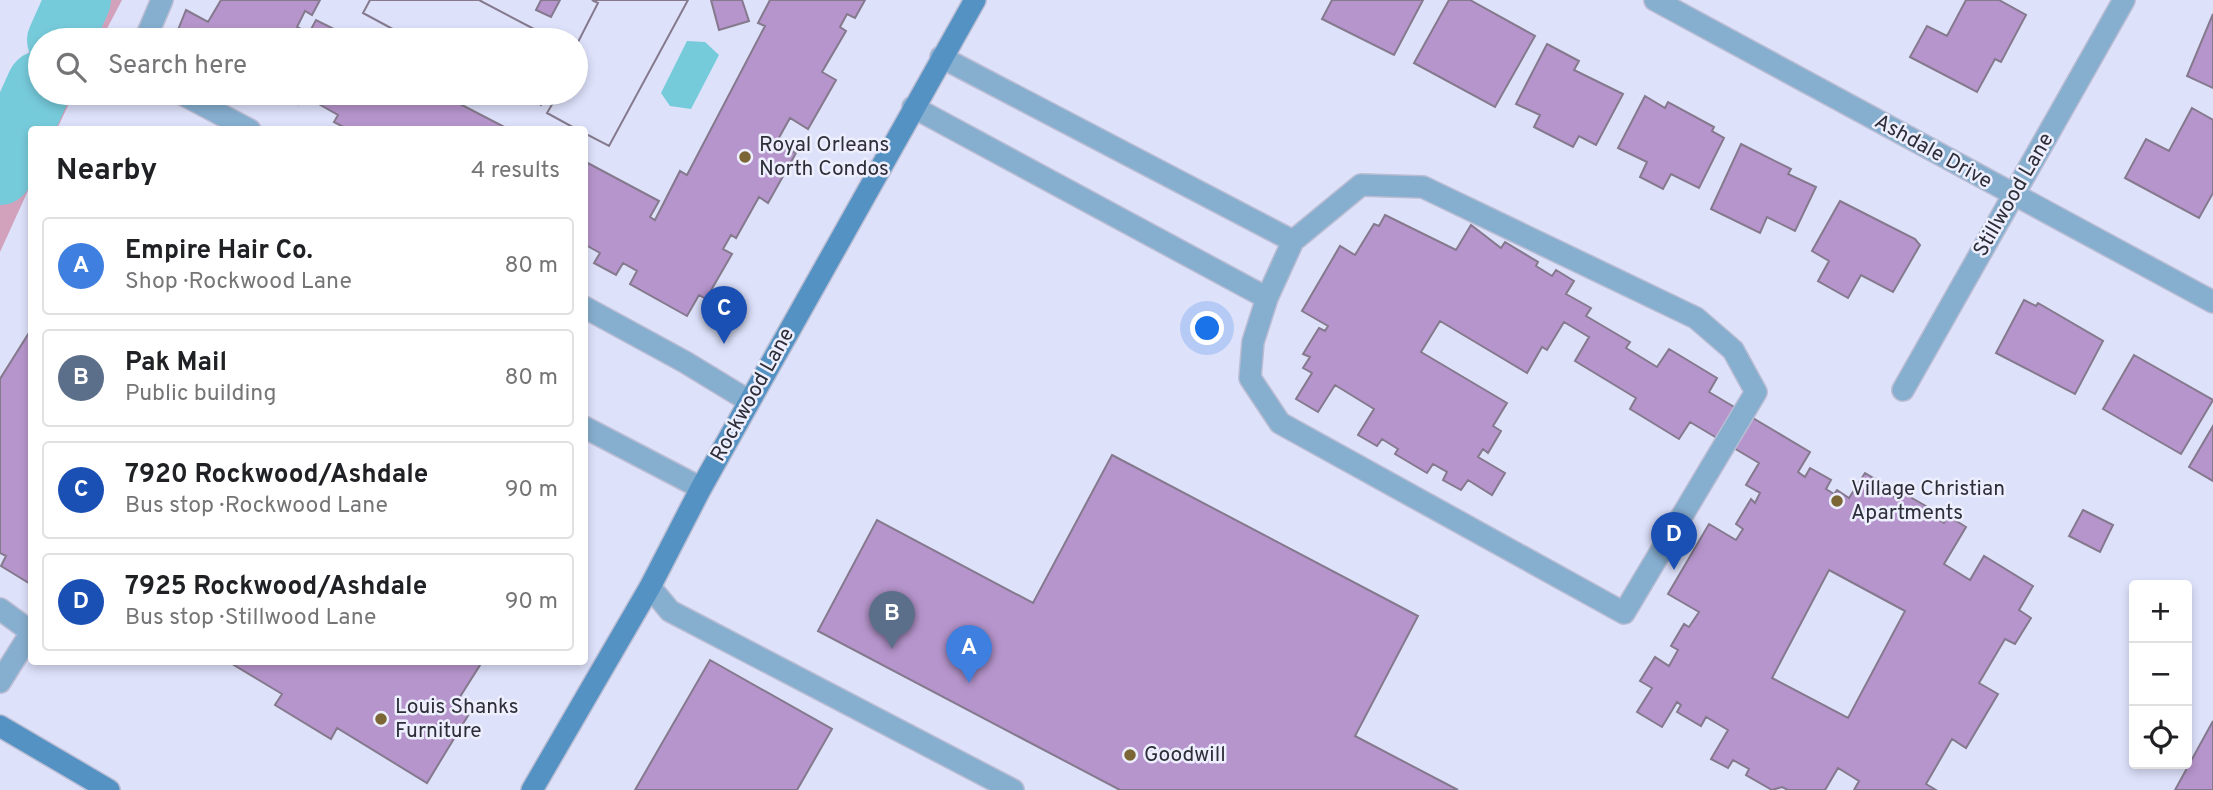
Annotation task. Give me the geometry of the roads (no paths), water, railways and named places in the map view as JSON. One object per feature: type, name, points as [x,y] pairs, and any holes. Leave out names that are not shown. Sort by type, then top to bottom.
[{"type":"street","points":[[150,28],[163,0]]},
{"type":"street","name":"Rockwood Lane","points":[[532,790],[650,587],[749,401],[975,0]]},
{"type":"street","name":"Ashdale Drive","points":[[1655,0],[2213,302]]},
{"type":"street","name":"Stillwood Lane","points":[[1903,390],[2124,0]]},
{"type":"street","points":[[941,57],[1293,241]]},
{"type":"street","points":[[203,105],[242,126]]},
{"type":"street","points":[[913,107],[1267,298]]},
{"type":"street","points":[[1361,185],[1423,187],[1696,318],[1732,350],[1756,392],[1624,613],[1280,423],[1250,378],[1252,342],[1267,298],[1293,241],[1361,185]]},
{"type":"street","points":[[588,309],[685,362],[749,401]]},
{"type":"street","points":[[588,428],[701,488]]},
{"type":"street","points":[[650,587],[670,611],[1013,790]]},
{"type":"street","points":[[0,609],[28,629]]},
{"type":"street","points":[[0,682],[28,636]]},
{"type":"street","points":[[0,726],[110,790]]},
{"type":"water","points":[[687,41],[705,42],[719,55],[691,109],[670,106],[661,93]]},
{"type":"waterway","points":[[65,28],[78,0]]},
{"type":"waterway","points":[[0,172],[30,105]]},
{"type":"place","name":"Royal Orleans North Condos","points":[[745,157]]},
{"type":"place","name":"7920 Rockwood/Ashdale","points":[[724,344]]},
{"type":"place","name":"Village Christian Apartments","points":[[1837,501]]},
{"type":"place","name":"7925 Rockwood/Ashdale","points":[[1674,570]]},
{"type":"place","name":"Pak Mail","points":[[892,649]]},
{"type":"place","name":"Empire Hair Co.","points":[[969,683]]},
{"type":"place","name":"Louis Shanks Furniture","points":[[381,719]]},
{"type":"place","name":"Goodwill","points":[[1130,755]]}]
